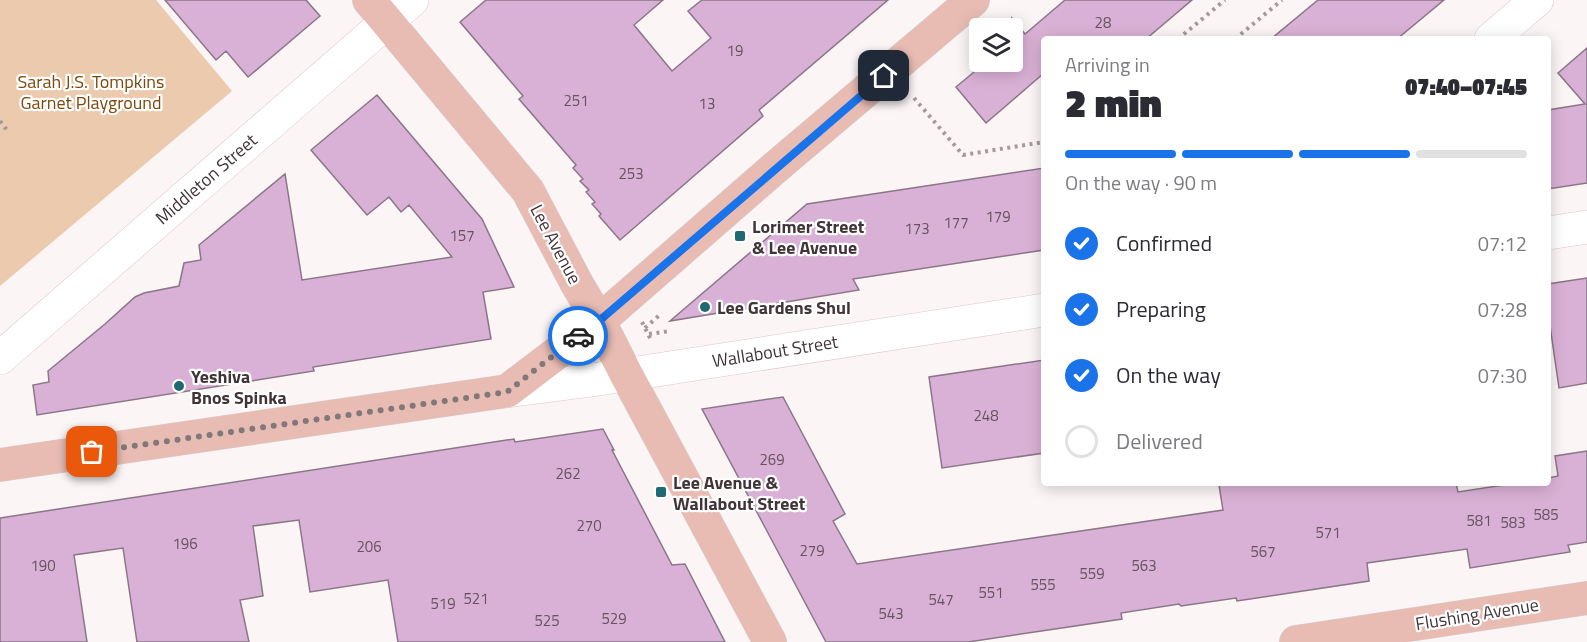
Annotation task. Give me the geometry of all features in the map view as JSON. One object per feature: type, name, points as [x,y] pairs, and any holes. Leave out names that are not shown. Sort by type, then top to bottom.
[{"type":"main road","name":"Wallabout Street","points":[[0,465],[507,392],[599,321],[973,0]]},
{"type":"main road","name":"Lee Avenue","points":[[378,10],[528,191],[770,642]]},
{"type":"main road","name":"Flushing Avenue","points":[[1296,642],[1587,598]]},
{"type":"street","name":"Middleton Street","points":[[0,358],[378,10],[412,0]]},
{"type":"street","points":[[1495,36],[1537,0]]},
{"type":"street","points":[[1551,233],[1587,227]]},
{"type":"street","name":"Wallabout Street","points":[[507,392],[1041,309]]},
{"type":"path","points":[[1182,36],[1225,0]]},
{"type":"path","points":[[1239,36],[1282,0]]},
{"type":"path","points":[[914,98],[963,155],[1041,142]]},
{"type":"path","points":[[0,121],[7,130]]},
{"type":"path","points":[[645,328],[662,313]]},
{"type":"path","points":[[640,317],[652,341]]},
{"type":"path","points":[[649,334],[670,332]]},
{"type":"green space","name":"Sarah J.S. Tompkins Garnet Playground","points":[[0,0],[156,0],[232,91],[0,286]]},
{"type":"building","points":[[165,0],[306,0],[320,16],[248,77],[226,51],[216,60]]},
{"type":"building","points":[[486,0],[663,0],[634,25],[672,71],[711,38],[688,11],[702,0],[888,0],[759,110],[763,116],[620,240],[599,216],[601,214],[592,204],[595,202],[586,192],[589,190],[580,181],[583,179],[573,168],[576,165],[519,99],[523,96],[460,22]]},
{"type":"building","points":[[1065,0],[1192,0],[1150,36],[1041,36],[1041,76],[986,123],[956,87],[974,72],[1023,72],[1023,32],[1025,34]]},
{"type":"building","points":[[1318,0],[1444,0],[1401,36],[1275,36]]},
{"type":"building","points":[[1587,48],[1587,183],[1551,189],[1551,110],[1585,104],[1558,73]]},
{"type":"building","points":[[377,95],[482,219],[514,287],[483,292],[491,339],[313,367],[314,371],[37,415],[33,385],[49,382],[48,371],[135,297],[179,286],[184,263],[201,260],[199,245],[285,174],[302,280],[452,257],[409,205],[401,212],[389,197],[367,215],[311,150]]},
{"type":"building","points":[[1041,168],[1041,250],[853,279],[859,290],[670,321],[807,204]]},
{"type":"building","points":[[1587,278],[1587,383],[1559,388],[1551,333],[1551,284]]},
{"type":"building","points":[[1041,360],[1041,453],[942,468],[929,377]]},
{"type":"building","points":[[783,397],[845,514],[833,521],[857,564],[1223,510],[1219,486],[1457,486],[1458,492],[1497,486],[1551,486],[1551,477],[1558,476],[1555,456],[1587,451],[1587,542],[1568,545],[1570,552],[1470,568],[1467,549],[1367,563],[1369,581],[1237,601],[1236,598],[1181,606],[1179,604],[1121,613],[1122,619],[968,642],[826,642],[702,409]]},
{"type":"building","points":[[603,429],[672,565],[685,564],[725,642],[398,642],[388,580],[310,592],[299,520],[253,526],[263,596],[240,600],[249,642],[137,642],[123,548],[74,555],[87,642],[0,642],[0,518],[514,439],[515,442]]},
{"type":"way so far","points":[[92,452],[507,392],[578,336]]},
{"type":"place","name":"Lorimer Street & Lee Avenue","points":[[740,236]]},
{"type":"place","name":"Lee Gardens Shul","points":[[705,307]]},
{"type":"place","name":"Yeshiva Bnos Spinka","points":[[179,386]]},
{"type":"place","name":"Lee Avenue & Wallabout Street","points":[[661,492]]},
{"type":"route","points":[[578,336],[599,321],[884,76]]}]
